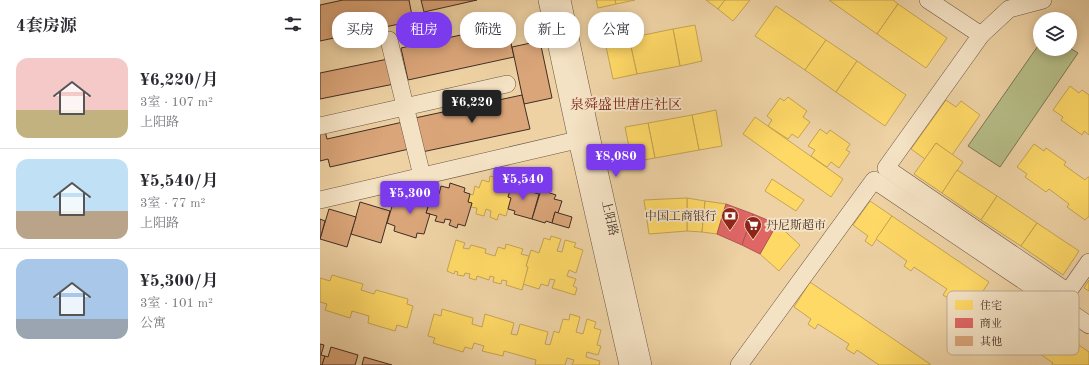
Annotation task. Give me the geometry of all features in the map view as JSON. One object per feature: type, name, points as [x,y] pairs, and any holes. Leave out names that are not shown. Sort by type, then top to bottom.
[{"type":"street","name":"上阳路","points":[[547,0],[628,365]]},
{"type":"street","name":"上阳路","points":[[562,0],[643,365]]},
{"type":"street","points":[[928,0],[980,35]]},
{"type":"street","points":[[1043,0],[1009,9],[980,35],[886,168],[1067,291]]},
{"type":"street","points":[[389,40],[422,176]]},
{"type":"street","points":[[320,126],[507,84]]},
{"type":"street","points":[[320,200],[577,140]]},
{"type":"street","points":[[739,365],[874,180],[1039,291]]},
{"type":"street","points":[[1069,291],[1089,262]]},
{"type":"street","points":[[1079,318],[1089,325]]},
{"type":"green space","points":[[1033,53],[1033,56],[1076,56],[1000,167],[968,146]]},
{"type":"building: 住宅","points":[[596,0],[615,0],[616,4],[598,8]]},
{"type":"building: 住宅","points":[[615,0],[635,0],[616,4]]},
{"type":"building: 住宅","points":[[706,0],[725,0],[718,9]]},
{"type":"building: 住宅","points":[[725,0],[750,0],[733,21],[718,9]]},
{"type":"building: 住宅","points":[[829,0],[893,0],[898,4],[877,34]]},
{"type":"building: 住宅","points":[[898,4],[947,38],[926,68],[877,34]]},
{"type":"building: 住宅","points":[[776,6],[826,40],[805,70],[755,36]]},
{"type":"building: 住宅","points":[[695,25],[702,61],[680,66],[673,29]]},
{"type":"building: 住宅","points":[[673,29],[680,66],[637,74],[631,48],[644,48],[644,35]]},
{"type":"building: 住宅","points":[[826,40],[857,61],[836,92],[805,70]]},
{"type":"building: 住宅","points":[[606,48],[631,48],[637,74],[613,79]]},
{"type":"building: 住宅","points":[[857,61],[906,95],[885,126],[836,92]]},
{"type":"building: 住宅","points":[[1070,86],[1079,93],[1082,90],[1089,95],[1089,135],[1084,131],[1082,135],[1061,120],[1063,117],[1053,110]]},
{"type":"building: 住宅","points":[[788,97],[807,111],[803,117],[810,122],[798,138],[792,134],[788,139],[768,126],[772,120],[767,116],[780,98],[784,101]]},
{"type":"building: 住宅","points":[[946,100],[956,107],[961,101],[980,115],[952,155],[936,143],[925,159],[911,149]]},
{"type":"building: 住宅","points":[[716,110],[722,146],[699,150],[692,115]]},
{"type":"building: 住宅","points":[[692,115],[699,150],[655,158],[648,123]]},
{"type":"building: 住宅","points":[[755,117],[843,179],[831,197],[743,134]]},
{"type":"building: 住宅","points":[[648,123],[655,158],[632,162],[625,127]]},
{"type":"building: 住宅","points":[[820,129],[827,134],[830,130],[850,144],[846,150],[850,152],[839,168],[831,162],[827,167],[811,156],[815,150],[808,146]]},
{"type":"building: 住宅","points":[[936,143],[963,162],[942,193],[914,174]]},
{"type":"building: 住宅","points":[[1034,144],[1044,151],[1046,148],[1066,162],[1064,165],[1085,180],[1089,177],[1089,217],[1085,220],[1067,207],[1069,204],[1049,189],[1046,192],[1025,177],[1027,174],[1017,167]]},
{"type":"building: 住宅","points":[[957,170],[997,196],[981,220],[942,193]]},
{"type":"building: 住宅","points":[[490,176],[505,180],[503,185],[511,187],[508,197],[511,198],[506,216],[499,214],[497,220],[490,217],[491,211],[486,209],[484,216],[476,214],[477,208],[471,207],[472,203],[468,202],[470,194],[473,195],[475,186],[479,188],[482,180],[489,182]]},
{"type":"building: 住宅","points":[[772,179],[804,200],[796,211],[765,191]]},
{"type":"building: 住宅","points":[[997,196],[1037,223],[1021,246],[981,220]]},
{"type":"building: 住宅","points":[[687,198],[705,201],[702,232],[687,231]]},
{"type":"building: 住宅","points":[[687,198],[687,231],[649,234],[644,200]]},
{"type":"building: 住宅","points":[[705,201],[726,204],[717,234],[702,232]]},
{"type":"building: 住宅","points":[[870,201],[892,216],[872,246],[865,241],[868,236],[853,225]]},
{"type":"building: 住宅","points":[[892,216],[989,282],[983,291],[947,291],[947,297],[943,295],[947,289],[914,267],[911,271],[904,266],[907,261],[876,239]]},
{"type":"building: 住宅","points":[[1037,223],[1079,251],[1063,275],[1021,246]]},
{"type":"building: 住宅","points":[[777,224],[800,245],[779,271],[760,254]]},
{"type":"building: 住宅","points":[[551,236],[561,239],[557,251],[562,252],[565,240],[576,243],[574,247],[583,250],[576,273],[569,270],[567,276],[576,279],[573,286],[577,288],[575,295],[552,288],[555,280],[550,279],[548,286],[541,284],[539,289],[523,284],[528,267],[526,266],[531,250],[539,253],[544,238],[550,240]]},
{"type":"building: 住宅","points":[[456,240],[465,243],[463,248],[469,249],[471,245],[486,249],[485,253],[495,256],[498,247],[505,249],[506,244],[523,249],[521,254],[529,256],[526,266],[528,267],[522,290],[506,285],[507,281],[502,280],[501,284],[493,282],[494,277],[490,276],[489,280],[477,276],[476,280],[469,278],[470,274],[465,273],[464,276],[457,275],[458,272],[455,271],[454,274],[447,271]]},
{"type":"building: 住宅","points":[[332,275],[363,284],[361,290],[374,294],[376,290],[408,299],[407,304],[413,306],[407,328],[397,325],[395,331],[368,323],[369,316],[352,311],[350,318],[325,310],[327,304],[320,302],[320,278],[330,281]]},
{"type":"building: 住宅","points":[[1089,280],[1089,291],[1084,288]]},
{"type":"building: 住宅","points":[[810,282],[930,365],[879,365],[857,350],[854,354],[846,349],[849,344],[818,324],[815,329],[808,324],[811,319],[794,307]]},
{"type":"building: 住宅","points":[[442,309],[473,318],[472,324],[482,327],[485,314],[514,323],[511,334],[517,335],[520,324],[548,332],[545,344],[550,345],[554,331],[559,333],[563,319],[569,320],[570,314],[580,317],[576,332],[583,334],[587,319],[596,322],[594,328],[601,330],[597,345],[601,346],[598,355],[587,352],[586,357],[600,361],[599,365],[572,365],[574,360],[567,358],[565,365],[535,365],[536,360],[504,351],[503,356],[482,351],[484,346],[474,343],[472,349],[465,347],[463,352],[433,343],[435,338],[428,336],[434,314],[441,316]]},
{"type":"building: 住宅","points":[[1079,345],[1089,352],[1089,365],[1052,365],[1053,363],[1042,355],[1079,355]]},
{"type":"building: 商业","points":[[726,204],[753,214],[742,245],[717,234]]},
{"type":"building: 商业","points":[[753,214],[777,224],[760,254],[742,245]]},
{"type":"building: 其他","points":[[343,0],[409,0],[411,12],[396,12],[396,25],[388,26],[388,12],[332,12],[332,38],[320,41],[320,5]]},
{"type":"building: 其他","points":[[421,0],[477,0],[424,12]]},
{"type":"building: 其他","points":[[460,35],[460,48],[512,48],[514,57],[408,80],[401,48],[452,48],[452,37]]},
{"type":"building: 其他","points":[[524,44],[524,48],[541,48],[552,98],[524,104],[512,48],[516,48],[516,46]]},
{"type":"building: 其他","points":[[388,59],[394,84],[320,99],[320,73]]},
{"type":"building: 其他","points":[[522,95],[530,129],[422,152],[415,118]]},
{"type":"building: 其他","points":[[403,122],[409,149],[330,167],[328,159],[320,161],[320,132],[325,131],[327,139]]},
{"type":"building: 其他","points":[[517,182],[526,184],[524,190],[539,194],[532,219],[514,214],[515,211],[508,209],[511,198],[508,197],[511,187],[515,188]]},
{"type":"building: 其他","points":[[450,183],[465,188],[464,192],[470,194],[468,202],[472,203],[465,226],[458,224],[457,228],[449,225],[451,220],[445,219],[444,223],[435,221],[437,216],[426,213],[430,200],[433,201],[435,193],[439,194],[441,186],[449,188]]},
{"type":"building: 其他","points":[[541,190],[556,195],[554,199],[562,201],[558,213],[555,212],[552,223],[546,221],[545,223],[532,219]]},
{"type":"building: 其他","points":[[407,193],[430,200],[426,213],[430,214],[424,234],[417,233],[416,238],[394,231],[395,226],[387,223],[393,203],[397,204],[400,196],[406,198]]},
{"type":"building: 其他","points":[[360,202],[390,211],[381,243],[351,234]]},
{"type":"building: 其他","points":[[329,209],[356,217],[347,247],[320,239]]},
{"type":"building: 其他","points":[[555,212],[572,217],[569,228],[552,223]]},
{"type":"building: 其他","points":[[320,219],[325,221],[320,239]]},
{"type":"building: 其他","points":[[320,344],[324,345],[321,355],[325,356],[322,365],[320,365]]},
{"type":"building: 其他","points":[[331,347],[358,355],[355,365],[322,365],[325,356],[328,357]]},
{"type":"building: 其他","points":[[364,357],[392,365],[362,365]]},
{"type":"place","name":"中国工商银行","points":[[730,231]]},
{"type":"place","name":"丹尼斯超市","points":[[753,240]]},
{"type":"district","name":"泉舜盛世唐庄社区","points":[[626,104]]}]
